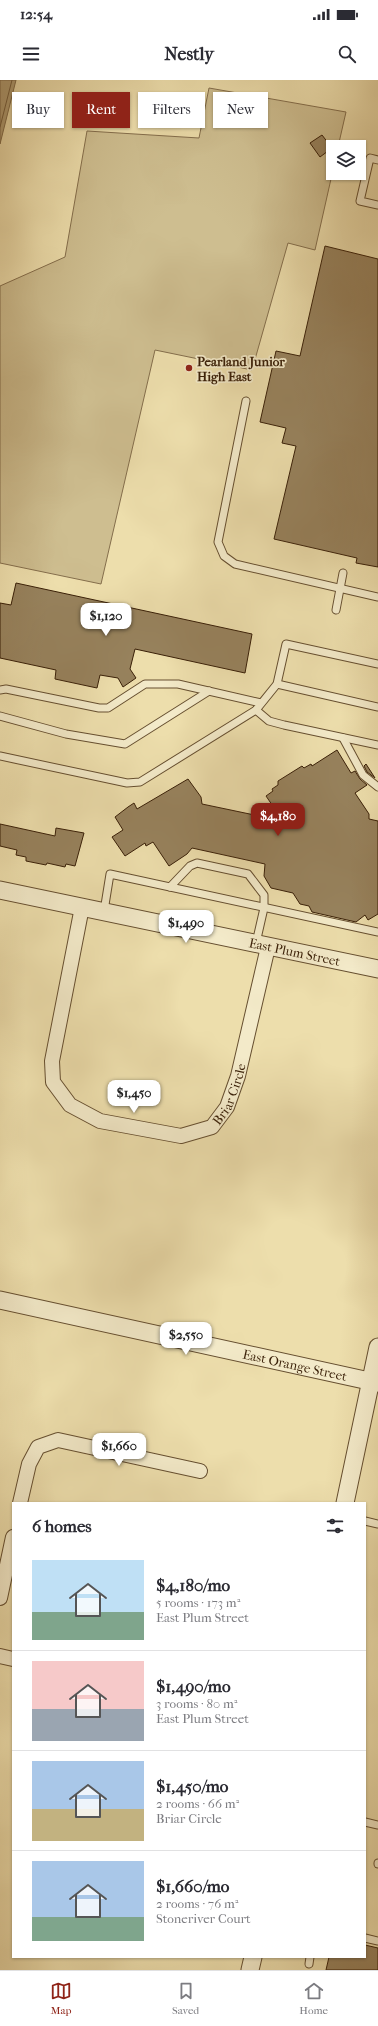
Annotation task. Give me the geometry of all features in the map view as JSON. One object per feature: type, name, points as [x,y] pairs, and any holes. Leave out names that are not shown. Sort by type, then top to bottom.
[{"type":"street","name":"East Plum Street","points":[[0,890],[262,946],[378,969]]},
{"type":"street","name":"Briar Circle","points":[[82,907],[52,1062],[53,1082],[70,1105],[100,1121],[181,1136],[212,1127],[227,1107],[238,1076],[262,946]]},
{"type":"street","name":"East Orange Street","points":[[0,1300],[374,1382]]},
{"type":"street","points":[[345,1502],[374,1382],[378,1347]]},
{"type":"street","points":[[20,1502],[29,1464],[38,1447],[58,1440],[200,1471]]},
{"type":"street","points":[[0,1598],[12,1542]]},
{"type":"street","points":[[0,1656],[12,1659]]},
{"type":"lane","points":[[378,160],[370,158],[360,201],[378,205]]},
{"type":"lane","points":[[246,401],[218,542],[224,556],[235,564],[378,597]]},
{"type":"lane","points":[[336,610],[344,573]]},
{"type":"lane","points":[[0,756],[127,783],[140,782],[256,710],[277,684],[286,644],[378,664]]},
{"type":"lane","points":[[0,690],[6,689],[99,708],[108,708],[145,684],[178,684],[261,703]]},
{"type":"lane","points":[[277,684],[378,707]]},
{"type":"lane","points":[[0,716],[66,734],[125,744],[209,691]]},
{"type":"lane","points":[[256,710],[269,721],[378,745]]},
{"type":"lane","points":[[344,738],[363,775],[378,787]]},
{"type":"lane","points":[[170,887],[190,866],[197,863],[248,874],[264,895],[262,946]]},
{"type":"lane","points":[[104,912],[110,874],[378,932]]},
{"type":"lane","points":[[366,1521],[378,1524]]},
{"type":"lane","points":[[366,1822],[378,1825]]},
{"type":"lane","points":[[366,1938],[378,1941]]},
{"type":"shaded area","points":[[209,88],[232,92],[213,92],[213,128],[268,128],[268,98],[346,112],[340,140],[326,140],[326,180],[331,180],[315,250],[288,243],[252,370],[155,350],[101,584],[0,563],[0,286],[65,257],[87,131],[199,138],[201,128],[205,128],[205,108]]},
{"type":"water","points":[[0,80],[16,80],[12,92],[0,144]]},
{"type":"building","points":[[322,135],[326,140],[326,152],[320,157],[310,143]]},
{"type":"building","points":[[325,246],[378,259],[378,567],[356,563],[357,558],[274,539],[296,446],[282,443],[286,428],[260,422],[276,351],[300,356]]},
{"type":"building","points":[[16,583],[252,634],[245,673],[135,649],[130,669],[136,678],[123,687],[118,678],[100,675],[97,688],[55,679],[56,670],[0,658],[0,603],[11,605]]},
{"type":"building","points":[[337,750],[351,773],[355,771],[360,779],[367,785],[355,793],[369,814],[369,819],[378,821],[378,914],[368,920],[365,915],[356,922],[312,912],[309,906],[300,904],[293,893],[271,888],[264,876],[265,864],[192,848],[187,854],[169,866],[153,842],[146,846],[145,843],[125,856],[112,837],[123,830],[115,817],[128,807],[134,803],[137,809],[188,779],[201,797],[202,804],[283,821],[266,796],[278,785],[278,781],[302,766],[304,768],[311,764],[312,766]]},
{"type":"building","points":[[366,764],[375,778],[367,772],[364,766]]},
{"type":"building","points":[[0,824],[55,836],[56,828],[84,833],[75,866],[66,864],[65,867],[47,863],[46,865],[26,861],[26,857],[16,855],[17,850],[0,846]]},
{"type":"building","points":[[366,1945],[378,1948],[378,1970],[326,1970],[329,1958],[366,1958]]},
{"type":"place","name":"Pearland Junior High East","points":[[189,368]]}]
